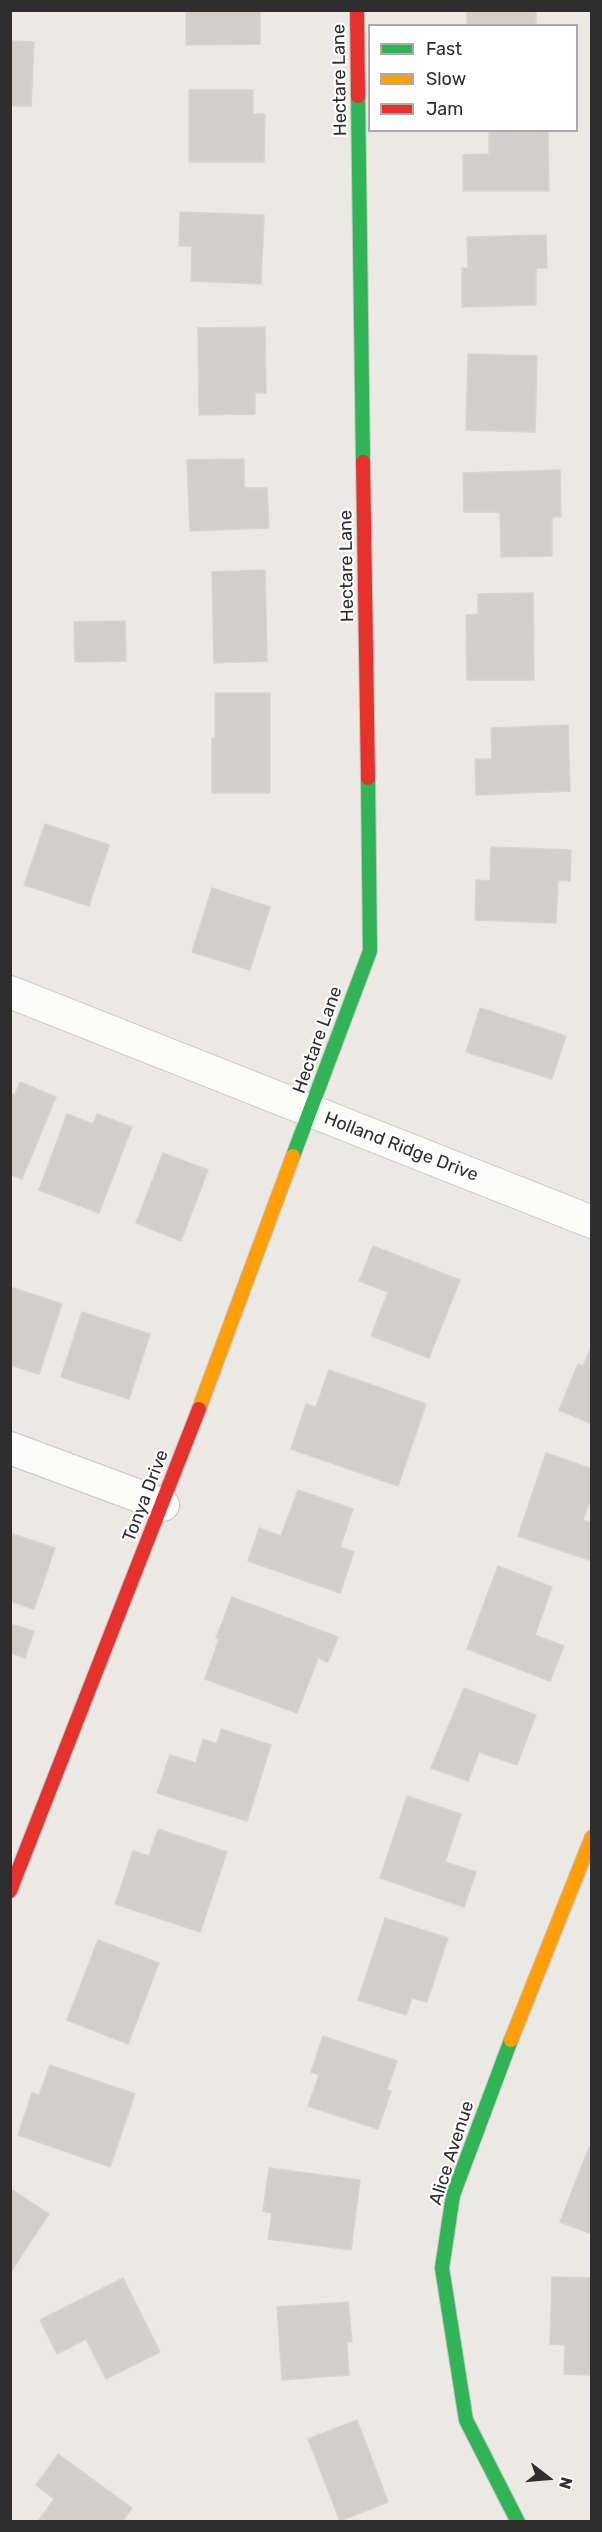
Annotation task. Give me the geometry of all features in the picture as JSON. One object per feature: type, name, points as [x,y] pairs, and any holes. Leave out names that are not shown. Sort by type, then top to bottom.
[{"type":"street","name":"Hectare Lane","points":[[311,1111],[370,951],[357,10]]},
{"type":"street","name":"Holland Ridge Drive","points":[[10,992],[591,1222]]},
{"type":"street","name":"Tonya Drive","points":[[10,1891],[163,1504],[311,1111]]},
{"type":"street","points":[[10,1448],[163,1504]]},
{"type":"street","name":"Alice Avenue","points":[[518,2522],[466,2420],[442,2268],[453,2195],[481,2116],[591,1837]]},
{"type":"building","points":[[186,10],[260,10],[260,44],[186,45]]},
{"type":"building","points":[[467,10],[536,10],[536,24],[467,24]]},
{"type":"building","points":[[10,41],[34,42],[31,106],[10,106]]},
{"type":"building","points":[[189,90],[253,90],[253,114],[265,114],[264,162],[189,162]]},
{"type":"building","points":[[489,132],[548,132],[549,191],[463,191],[463,155],[489,154]]},
{"type":"building","points":[[180,212],[264,215],[261,284],[191,281],[192,246],[179,246]]},
{"type":"building","points":[[546,235],[547,268],[536,268],[536,305],[462,307],[462,268],[468,268],[467,237]]},
{"type":"building","points":[[265,327],[266,393],[255,393],[255,414],[199,415],[198,328]]},
{"type":"building","points":[[468,354],[537,356],[535,432],[466,430]]},
{"type":"building","points":[[244,459],[244,488],[267,488],[269,528],[190,531],[187,460]]},
{"type":"building","points":[[560,470],[561,517],[552,517],[552,556],[501,557],[500,512],[464,512],[463,473]]},
{"type":"building","points":[[265,570],[267,661],[214,663],[212,572]]},
{"type":"building","points":[[533,593],[534,680],[467,680],[466,615],[478,614],[478,594]]},
{"type":"building","points":[[125,621],[126,661],[75,662],[74,622]]},
{"type":"building","points":[[215,693],[270,693],[270,793],[212,793]]},
{"type":"building","points":[[568,725],[570,791],[476,795],[475,759],[492,759],[491,728]]},
{"type":"building","points":[[45,824],[109,845],[89,906],[24,885]]},
{"type":"building","points":[[491,847],[571,850],[570,881],[558,880],[556,923],[475,920],[476,880],[490,881]]},
{"type":"building","points":[[212,888],[270,907],[250,970],[192,952]]},
{"type":"building","points":[[480,1008],[566,1036],[552,1079],[466,1052]]},
{"type":"building","points":[[20,1082],[56,1097],[22,1179],[10,1174],[10,1093],[15,1095]]},
{"type":"building","points":[[67,1114],[93,1124],[97,1114],[132,1127],[99,1213],[39,1190]]},
{"type":"building","points":[[163,1153],[208,1170],[181,1241],[136,1223]]},
{"type":"building","points":[[373,1246],[460,1280],[429,1358],[371,1336],[388,1292],[359,1281]]},
{"type":"building","points":[[10,1287],[62,1304],[39,1374],[10,1365]]},
{"type":"building","points":[[82,1312],[150,1334],[129,1399],[61,1377]]},
{"type":"building","points":[[592,1345],[592,1424],[559,1410],[578,1364],[583,1366]]},
{"type":"building","points":[[329,1370],[426,1404],[398,1486],[291,1449],[306,1404],[316,1407]]},
{"type":"building","points":[[546,1453],[592,1469],[592,1496],[583,1520],[592,1523],[592,1561],[518,1536]]},
{"type":"building","points":[[298,1490],[353,1509],[340,1547],[354,1552],[340,1593],[248,1561],[259,1528],[281,1536]]},
{"type":"building","points":[[10,1533],[55,1548],[34,1609],[10,1601]]},
{"type":"building","points":[[498,1566],[552,1587],[535,1635],[564,1646],[550,1681],[467,1649]]},
{"type":"building","points":[[232,1597],[338,1637],[328,1662],[318,1658],[297,1713],[205,1679],[219,1639],[216,1638]]},
{"type":"building","points":[[10,1624],[34,1631],[25,1658],[11,1653],[10,1655]]},
{"type":"building","points":[[464,1688],[536,1715],[517,1765],[479,1752],[468,1781],[431,1768]]},
{"type":"building","points":[[221,1729],[271,1745],[247,1821],[157,1793],[170,1755],[196,1763],[203,1739],[217,1744]]},
{"type":"building","points":[[407,1796],[461,1814],[445,1862],[476,1872],[464,1907],[380,1878]]},
{"type":"building","points":[[158,1829],[227,1852],[200,1932],[115,1904],[133,1851],[149,1856]]},
{"type":"building","points":[[385,1918],[448,1938],[427,2002],[412,1998],[406,2015],[358,2000]]},
{"type":"building","points":[[98,1940],[159,1963],[128,2044],[67,2020]]},
{"type":"building","points":[[323,2036],[397,2061],[387,2090],[391,2091],[378,2129],[308,2106],[319,2075],[311,2072]]},
{"type":"building","points":[[50,2065],[135,2094],[110,2167],[18,2135],[32,2093],[39,2095]]},
{"type":"building","points":[[589,2147],[592,2148],[592,2234],[560,2222]]},
{"type":"building","points":[[269,2168],[360,2180],[351,2250],[268,2239],[272,2213],[263,2211]]},
{"type":"building","points":[[10,2188],[49,2214],[10,2273]]},
{"type":"building","points":[[552,2277],[592,2278],[592,2375],[564,2374],[565,2345],[550,2344]]},
{"type":"building","points":[[123,2278],[160,2352],[106,2379],[86,2339],[57,2354],[40,2320]]},
{"type":"building","points":[[348,2302],[352,2342],[347,2342],[349,2375],[282,2380],[277,2307]]},
{"type":"building","points":[[357,2420],[388,2502],[340,2521],[308,2439]]},
{"type":"building","points":[[58,2454],[132,2508],[122,2522],[39,2520],[54,2499],[36,2485]]},
{"type":"traffic: fast","points":[[358,96],[363,462]]},
{"type":"traffic: fast","points":[[293,1156],[370,951],[368,778]]},
{"type":"traffic: fast","points":[[511,2040],[453,2195],[442,2268],[466,2420],[518,2522]]},
{"type":"traffic: slow","points":[[199,1409],[293,1156]]},
{"type":"traffic: slow","points":[[511,2040],[592,1837]]},
{"type":"traffic: jam","points":[[357,10],[358,96]]},
{"type":"traffic: jam","points":[[363,462],[368,778]]},
{"type":"traffic: jam","points":[[10,1891],[199,1409]]}]
